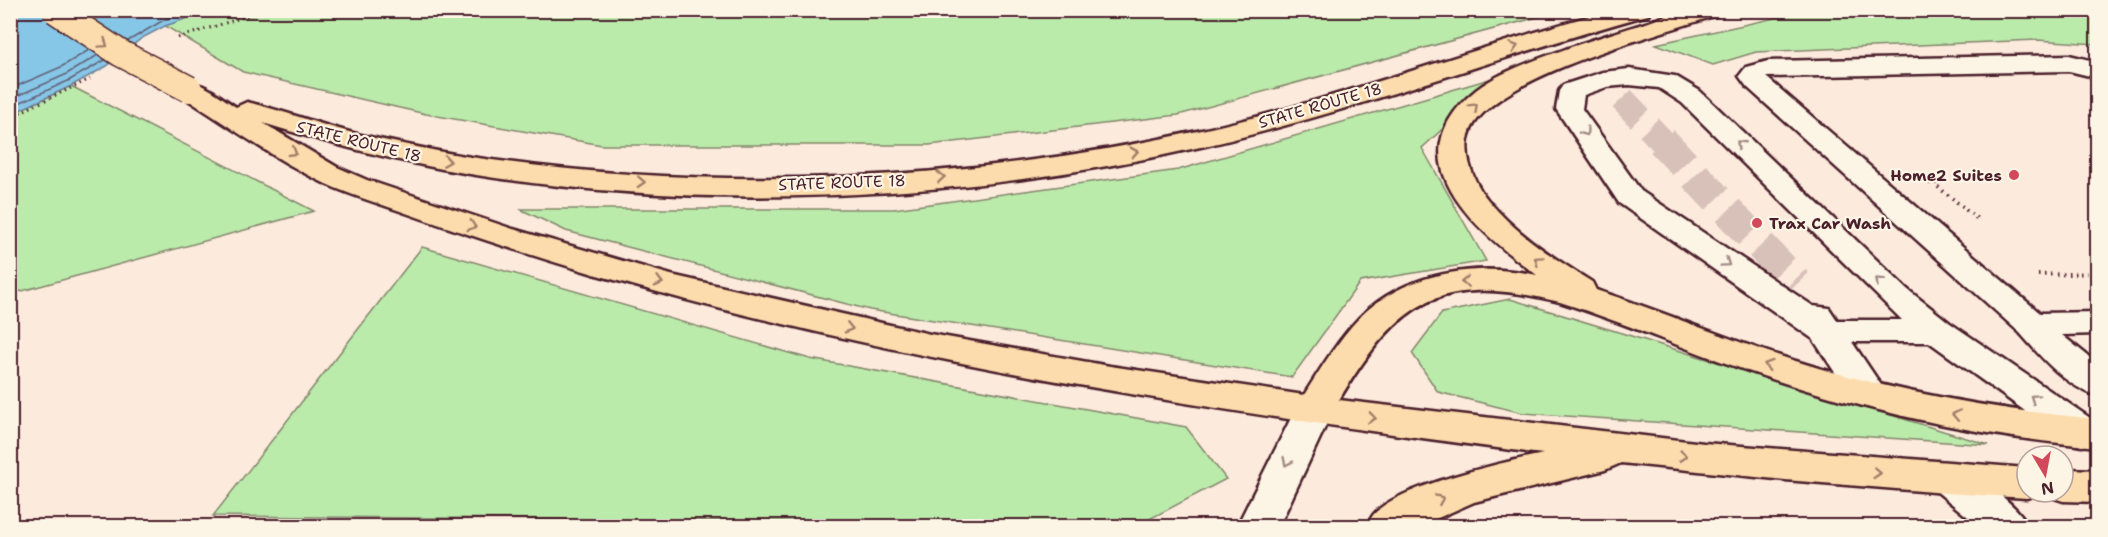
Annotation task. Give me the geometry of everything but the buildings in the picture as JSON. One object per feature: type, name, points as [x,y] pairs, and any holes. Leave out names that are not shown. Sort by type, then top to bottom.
[{"type":"highway","name":"STATE ROUTE 18","points":[[56,10],[115,51],[149,71],[189,89],[257,114],[399,153],[498,169],[611,181],[794,185],[860,183],[1029,168],[1176,144],[1281,118],[1640,10]]},
{"type":"highway","points":[[1605,304],[1528,253],[1491,223],[1463,187],[1455,169],[1452,151],[1454,135],[1472,107],[1501,86],[1580,53],[1709,10]]},
{"type":"highway","points":[[189,89],[330,175],[451,219],[609,268],[792,315],[968,353],[1127,382],[1314,410],[1625,450],[1950,479],[2015,482]]},
{"type":"highway","points":[[1314,410],[1373,322],[1389,308],[1425,290],[1463,281],[1511,282],[1605,304],[1722,349],[1868,394],[1980,420],[2090,432]]},
{"type":"highway","points":[[1389,526],[1418,509],[1451,495],[1625,450]]},
{"type":"highway","points":[[2075,485],[2097,486]]},
{"type":"street","points":[[2097,70],[2069,63],[1768,69],[1755,72],[1752,76],[1755,82],[2032,325],[2058,353],[2097,383]]},
{"type":"street","points":[[1937,330],[1826,331],[1630,197],[1569,109],[1572,91],[1612,89],[1629,77],[1666,81],[1691,97],[1895,296],[1937,330],[2090,432]]},
{"type":"street","points":[[1797,284],[1868,394]]},
{"type":"street","points":[[2032,325],[2097,322]]},
{"type":"street","points":[[1258,526],[1314,410]]},
{"type":"street","points":[[1950,479],[2007,526]]},
{"type":"path","points":[[1924,175],[1980,221]]},
{"type":"path","points":[[2030,276],[2097,273]]},
{"type":"green space","points":[[208,10],[1560,11],[1178,115],[929,145],[602,145],[426,114],[243,72],[165,26]]},
{"type":"green space","points":[[1808,11],[2097,11],[2097,44],[2037,40],[1756,52],[1713,65],[1656,44]]},
{"type":"green space","points":[[1500,76],[1422,148],[1486,261],[1360,282],[1292,377],[870,310],[566,231],[520,209],[894,209],[1178,170]]},
{"type":"green space","points":[[71,86],[314,211],[11,294],[11,114]]},
{"type":"green space","points":[[422,247],[810,359],[1186,427],[1226,479],[1138,525],[213,516]]},
{"type":"green space","points":[[1510,299],[1989,445],[1523,413],[1438,392],[1412,353],[1442,313]]},
{"type":"water","points":[[10,11],[208,11],[165,26],[142,38],[107,66],[11,114]]},
{"type":"tunnel","points":[[1622,99],[1664,143]]},
{"type":"tunnel","points":[[1662,141],[1797,284]]},
{"type":"place","name":"Home2 Suites","points":[[2014,175]]},
{"type":"place","name":"Trax Car Wash","points":[[1757,223]]}]
